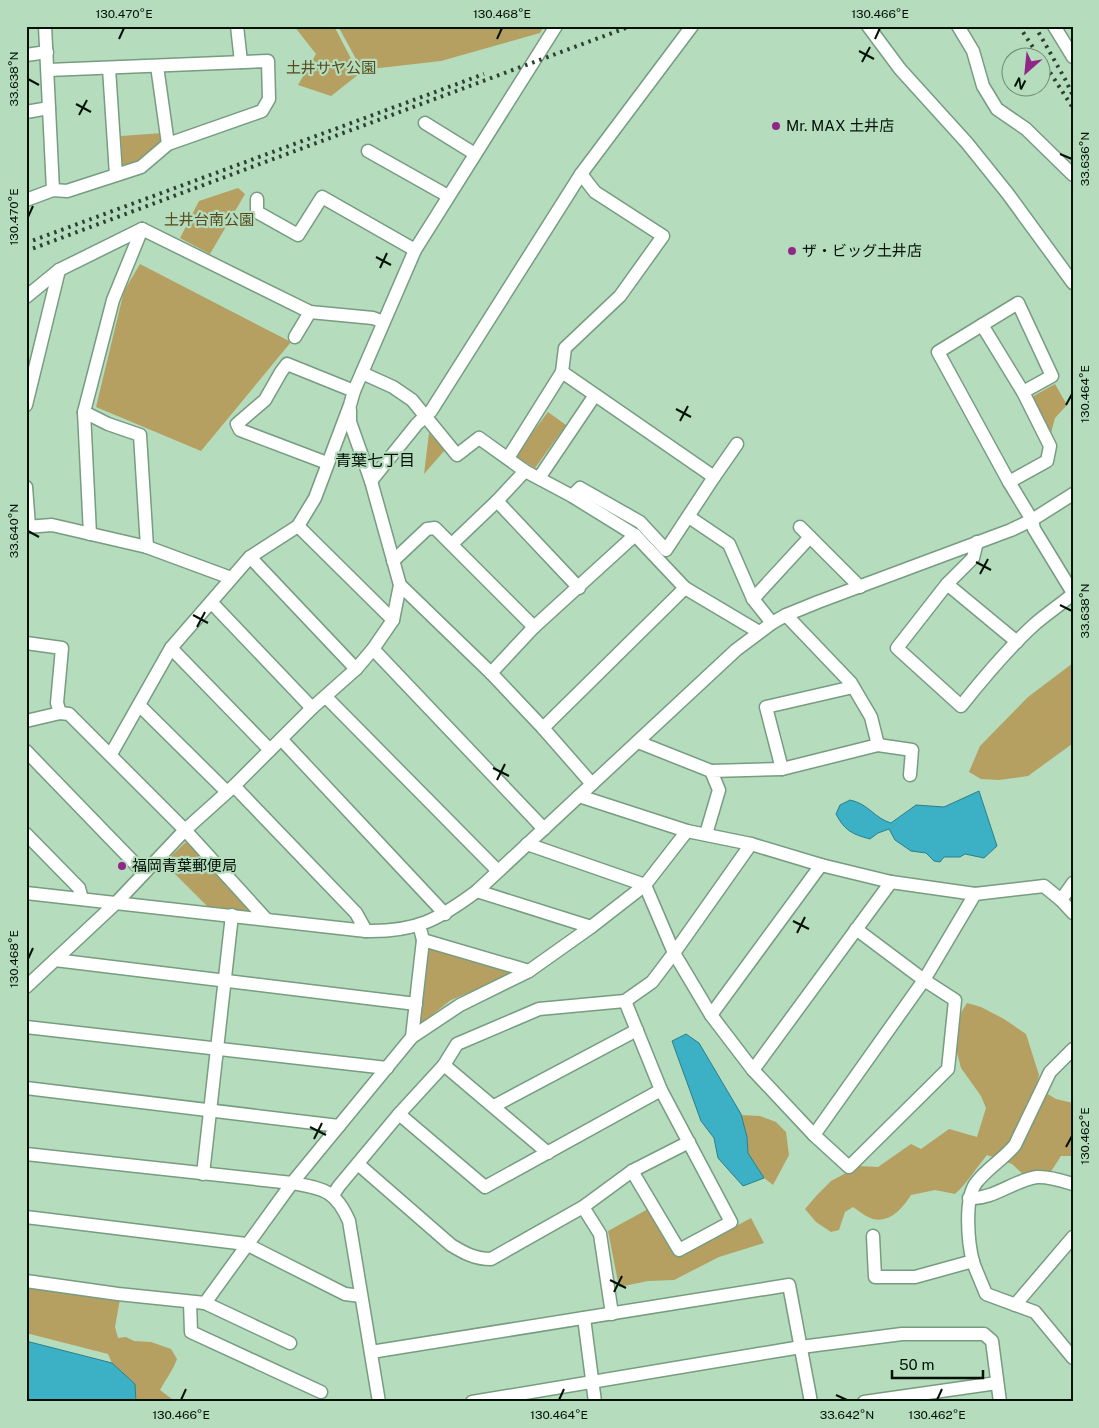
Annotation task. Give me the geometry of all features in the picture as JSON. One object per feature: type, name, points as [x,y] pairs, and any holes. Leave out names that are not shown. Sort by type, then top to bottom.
[{"type":"street","points":[[45,26],[53,190]]},
{"type":"street","points":[[237,26],[241,62]]},
{"type":"street","points":[[111,754],[171,648],[250,557],[298,526],[315,498],[354,391],[415,250],[556,26]]},
{"type":"street","points":[[371,481],[436,403],[581,174],[692,26]]},
{"type":"street","points":[[868,26],[900,69],[967,143],[1073,283]]},
{"type":"street","points":[[958,26],[973,51],[983,86],[997,109],[1026,129],[1073,175]]},
{"type":"street","points":[[1054,26],[1073,57]]},
{"type":"street","points":[[26,55],[47,52]]},
{"type":"street","points":[[26,200],[53,190],[67,191],[141,167],[168,144],[262,111],[269,99],[268,60],[48,70]]},
{"type":"street","points":[[157,66],[168,144]]},
{"type":"street","points":[[109,68],[116,175]]},
{"type":"street","points":[[26,112],[50,108]]},
{"type":"street","points":[[425,123],[475,154]]},
{"type":"street","points":[[368,151],[448,196]]},
{"type":"street","points":[[508,458],[562,372],[565,348],[620,296],[663,236],[595,192],[581,174]]},
{"type":"street","points":[[257,200],[257,212],[298,235],[322,197],[415,250]]},
{"type":"street","points":[[142,229],[310,312],[373,318],[383,322]]},
{"type":"street","points":[[26,297],[59,270],[142,229]]},
{"type":"street","points":[[90,534],[84,412],[113,300],[142,229]]},
{"type":"street","points":[[26,405],[59,270]]},
{"type":"street","points":[[977,542],[973,558],[947,584],[896,648],[961,706],[988,673],[1036,623],[1073,594],[1034,529],[1032,520],[1009,482],[938,352],[1018,303],[1052,376],[1022,392]]},
{"type":"street","points":[[296,337],[310,312]]},
{"type":"street","points":[[982,325],[1022,392],[1050,446],[1047,461],[1009,482]]},
{"type":"street","points":[[327,463],[240,430],[237,424],[265,400],[280,372],[287,364],[354,391]]},
{"type":"street","points":[[562,372],[714,477]]},
{"type":"street","points":[[362,373],[393,387],[412,400],[457,455],[479,438],[525,471],[572,496],[635,535],[685,588],[758,632]]},
{"type":"street","points":[[539,478],[595,395]]},
{"type":"street","points":[[26,987],[116,903],[185,830],[230,789],[312,708],[356,669],[373,649],[393,620],[400,585],[371,481],[350,422],[350,405]]},
{"type":"street","points":[[84,412],[108,424],[140,435],[147,547]]},
{"type":"street","points":[[572,496],[580,488],[640,522],[666,550],[736,444]]},
{"type":"street","points":[[452,544],[525,471]]},
{"type":"street","points":[[26,487],[28,526],[52,525],[147,547],[231,578]]},
{"type":"street","points":[[26,893],[366,931],[388,931],[420,925],[445,914],[477,891],[736,650],[772,622],[1010,530],[1032,520],[1073,494]]},
{"type":"street","points":[[497,501],[579,588]]},
{"type":"street","points":[[689,517],[729,544],[753,599],[772,622]]},
{"type":"street","points":[[298,526],[393,620]]},
{"type":"street","points":[[800,527],[860,587]]},
{"type":"street","points":[[393,561],[427,529],[435,528],[534,627]]},
{"type":"street","points":[[491,673],[534,627],[635,535]]},
{"type":"street","points":[[753,599],[810,537]]},
{"type":"street","points":[[250,557],[356,669]]},
{"type":"street","points":[[947,584],[1017,642]]},
{"type":"street","points":[[400,585],[491,673],[592,784]]},
{"type":"street","points":[[543,728],[685,588]]},
{"type":"street","points":[[211,602],[312,708]]},
{"type":"street","points":[[786,615],[851,683],[871,717],[878,745]]},
{"type":"street","points":[[26,643],[62,648],[58,703],[60,714]]},
{"type":"street","points":[[171,648],[270,750]]},
{"type":"street","points":[[373,649],[544,829]]},
{"type":"street","points":[[782,769],[766,707],[853,687]]},
{"type":"street","points":[[326,697],[498,871]]},
{"type":"street","points":[[139,705],[230,789],[356,913],[366,931]]},
{"type":"street","points":[[26,721],[60,714],[70,714],[185,830],[266,919]]},
{"type":"street","points":[[281,739],[445,914]]},
{"type":"street","points":[[638,742],[711,771],[782,769],[878,745],[912,750],[910,775]]},
{"type":"street","points":[[26,751],[144,873]]},
{"type":"street","points":[[706,834],[719,790],[711,771]]},
{"type":"street","points":[[579,796],[686,831],[751,844],[821,865],[891,882],[975,894],[1044,886],[1073,913]]},
{"type":"street","points":[[205,1303],[292,1183],[412,1037],[460,1005],[530,971],[591,928],[645,885],[686,831]]},
{"type":"street","points":[[26,834],[79,888],[82,899]]},
{"type":"street","points":[[527,844],[645,885],[674,953],[711,1014],[753,1070],[814,1135],[849,1168],[948,1069],[955,1000],[924,980],[856,929]]},
{"type":"street","points":[[333,1195],[400,1114],[444,1065],[457,1044],[539,1009],[625,1001],[652,982],[751,844]]},
{"type":"street","points":[[711,1014],[821,865]]},
{"type":"street","points":[[753,1070],[891,882]]},
{"type":"street","points":[[1061,900],[1073,883]]},
{"type":"street","points":[[477,891],[591,928]]},
{"type":"street","points":[[814,1135],[924,980],[975,894]]},
{"type":"street","points":[[203,1174],[232,915]]},
{"type":"street","points":[[412,1037],[423,940],[420,925]]},
{"type":"street","points":[[423,940],[530,971]]},
{"type":"street","points":[[55,960],[416,1004]]},
{"type":"street","points":[[625,1001],[661,1090],[731,1222],[679,1250],[632,1171]]},
{"type":"street","points":[[26,1028],[387,1068]]},
{"type":"street","points":[[494,1106],[637,1030]]},
{"type":"street","points":[[1073,1049],[1050,1072],[1015,1145],[975,1184],[970,1198],[969,1231],[973,1261],[986,1294],[1035,1312],[1073,1358]]},
{"type":"street","points":[[444,1065],[548,1153]]},
{"type":"street","points":[[26,1088],[339,1126]]},
{"type":"street","points":[[400,1114],[485,1187],[661,1090]]},
{"type":"street","points":[[358,1164],[451,1245],[467,1254],[482,1259],[491,1259],[583,1207],[632,1171],[688,1142]]},
{"type":"street","points":[[26,1154],[292,1183],[318,1188],[333,1195],[342,1204],[349,1221],[380,1402]]},
{"type":"street","points":[[970,1198],[979,1199],[1022,1181],[1040,1177],[1073,1184]]},
{"type":"street","points":[[583,1207],[600,1234],[612,1314]]},
{"type":"street","points":[[26,1217],[246,1244],[345,1294],[361,1296]]},
{"type":"street","points":[[873,1236],[875,1277],[915,1277],[973,1261]]},
{"type":"street","points":[[1015,1305],[1073,1237]]},
{"type":"street","points":[[26,1281],[118,1294],[205,1303],[290,1343]]},
{"type":"street","points":[[370,1352],[789,1285],[811,1402]]},
{"type":"street","points":[[190,1302],[192,1332],[321,1392]]},
{"type":"street","points":[[584,1318],[596,1402]]},
{"type":"street","points":[[472,1402],[801,1347],[902,1334],[984,1334],[992,1341],[1000,1402]]},
{"type":"street","points":[[864,1402],[997,1383]]},
{"type":"green space","name":"土井サヤ公園","points":[[294,26],[334,26],[359,74],[331,96],[298,85],[316,54]]},
{"type":"green space","points":[[338,26],[544,26],[540,33],[441,61],[362,70]]},
{"type":"green space","points":[[163,133],[163,141],[140,163],[122,166],[121,136]]},
{"type":"green space","name":"土井台南公園","points":[[238,188],[245,194],[210,254],[180,238],[199,201]]},
{"type":"green space","points":[[140,264],[291,342],[201,451],[96,407],[124,291]]},
{"type":"green space","points":[[1055,384],[1067,405],[1055,418],[1051,433],[1030,398]]},
{"type":"green space","points":[[548,412],[566,425],[535,468],[515,456]]},
{"type":"green space","points":[[429,433],[445,450],[424,474]]},
{"type":"green space","points":[[1073,663],[1072,744],[1028,776],[999,780],[981,779],[969,772],[980,746],[1028,697]]},
{"type":"green space","points":[[186,842],[192,844],[250,912],[209,908],[167,866],[168,859]]},
{"type":"green space","points":[[431,946],[516,973],[451,1000],[418,1026],[428,949]]},
{"type":"green space","points":[[967,1003],[981,1007],[1004,1019],[1026,1034],[1039,1075],[1036,1087],[1056,1099],[1073,1103],[1073,1156],[1061,1156],[1050,1173],[1025,1176],[1012,1164],[987,1155],[955,1194],[935,1190],[911,1195],[904,1205],[890,1217],[879,1220],[868,1217],[853,1207],[845,1212],[839,1230],[831,1232],[816,1222],[805,1209],[831,1181],[859,1166],[878,1167],[911,1144],[921,1149],[949,1129],[977,1137],[986,1108],[981,1096],[961,1068],[955,1045],[956,1021]]},
{"type":"green space","points":[[741,1115],[760,1116],[776,1122],[786,1132],[789,1155],[773,1185],[764,1178],[748,1153],[747,1137]]},
{"type":"green space","points":[[648,1209],[679,1257],[751,1218],[764,1243],[719,1257],[674,1280],[648,1281],[619,1287],[608,1231]]},
{"type":"green space","points":[[26,1285],[120,1299],[115,1327],[118,1338],[126,1337],[134,1341],[151,1342],[171,1349],[177,1359],[160,1390],[176,1402],[136,1402],[135,1384],[112,1363],[108,1354],[26,1333]]},
{"type":"water","points":[[979,791],[997,846],[984,858],[965,854],[960,857],[944,857],[940,862],[934,861],[926,853],[911,851],[895,840],[889,829],[878,833],[870,839],[846,828],[836,814],[840,805],[850,800],[857,802],[880,818],[891,823],[916,805],[944,807]]},
{"type":"water","points":[[686,1034],[699,1043],[741,1114],[747,1137],[748,1153],[764,1178],[743,1186],[718,1158],[714,1138],[701,1121],[672,1041]]},
{"type":"water","points":[[26,1341],[112,1363],[135,1384],[136,1402],[26,1402]]},
{"type":"railway","points":[[26,251],[631,26]]},
{"type":"railway","points":[[1019,26],[1033,48]]},
{"type":"railway","points":[[1035,26],[1073,96]]},
{"type":"railway","points":[[26,243],[484,74]]},
{"type":"railway","points":[[1052,75],[1073,108]]},
{"type":"place","name":"Mr. MAX 土井店","points":[[776,126]]},
{"type":"place","name":"ザ・ビッグ土井店","points":[[792,251]]},
{"type":"place","name":"福岡青葉郵便局","points":[[122,866]]},
{"type":"district","name":"青葉七丁目","points":[[375,460]]}]
